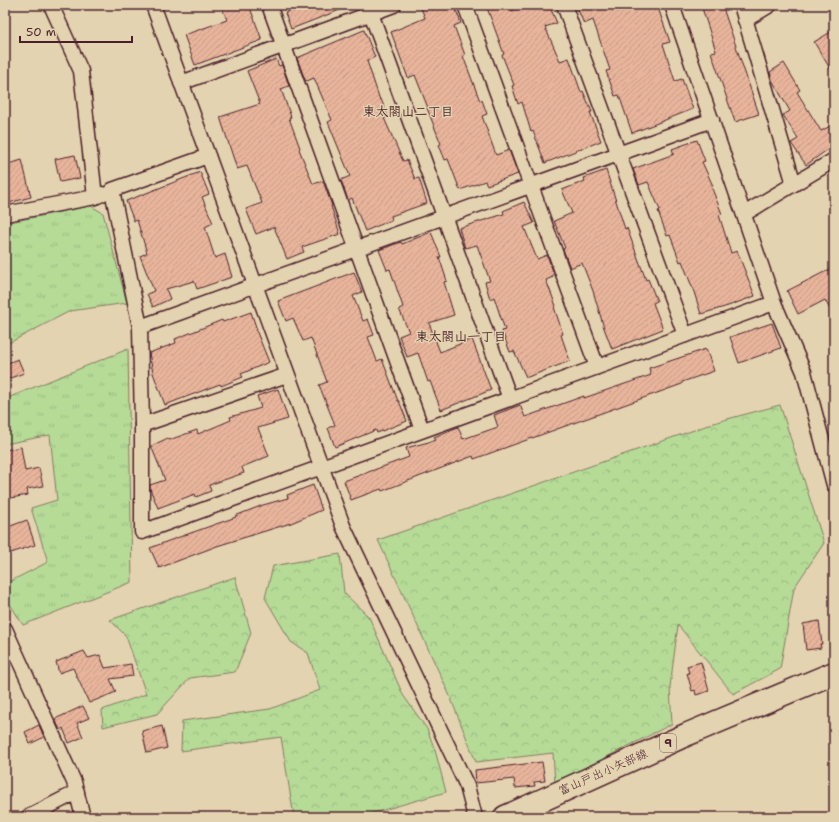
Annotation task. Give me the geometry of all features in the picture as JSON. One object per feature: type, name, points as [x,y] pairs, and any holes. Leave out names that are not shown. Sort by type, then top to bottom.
[{"type":"main road","name":"富山戸出小矢部線","points":[[505,817],[688,734],[834,673]]},
{"type":"street","points":[[51,5],[81,71],[95,197]]},
{"type":"street","points":[[153,5],[342,526],[467,786],[475,817]]},
{"type":"street","points":[[269,5],[422,430]]},
{"type":"street","points":[[182,83],[284,46],[369,9],[394,5]]},
{"type":"street","points":[[465,5],[597,367]]},
{"type":"street","points":[[564,5],[685,336]]},
{"type":"street","points":[[672,5],[774,303],[804,372],[834,485]]},
{"type":"street","points":[[741,5],[794,184]]},
{"type":"street","points":[[745,20],[770,5]]},
{"type":"street","points":[[369,9],[510,399]]},
{"type":"street","points":[[140,327],[712,120]]},
{"type":"street","points":[[5,214],[95,197],[208,156]]},
{"type":"street","points":[[744,214],[834,160]]},
{"type":"street","points":[[112,190],[140,327],[142,532],[774,303]]},
{"type":"street","points":[[142,425],[288,375]]},
{"type":"street","points":[[5,629],[74,782],[83,817]]},
{"type":"street","points":[[28,817],[77,792]]},
{"type":"green space","points":[[91,206],[103,213],[127,303],[70,311],[5,345],[5,223]]},
{"type":"green space","points":[[128,349],[132,582],[23,625],[5,596],[5,584],[48,562],[31,508],[57,500],[50,435],[5,444],[5,399]]},
{"type":"green space","points":[[780,405],[824,543],[794,588],[780,669],[733,694],[678,625],[670,687],[672,724],[555,783],[553,753],[476,762],[449,694],[378,540],[720,421]]},
{"type":"green space","points":[[340,554],[344,593],[369,617],[403,695],[427,729],[435,750],[446,792],[359,817],[294,817],[281,737],[181,751],[182,721],[270,709],[320,690],[308,653],[291,642],[265,598],[273,566]]},
{"type":"green space","points":[[235,577],[251,633],[235,672],[190,678],[157,714],[103,727],[102,710],[146,694],[126,636],[110,620]]},
{"type":"building","points":[[221,5],[249,5],[262,40],[195,65],[184,35],[227,20]]},
{"type":"building","points":[[305,5],[350,6],[291,29],[285,13]]},
{"type":"building","points":[[430,5],[454,5],[461,23],[454,26],[465,55],[463,56],[480,101],[482,100],[487,114],[482,116],[496,155],[509,150],[518,174],[487,185],[485,181],[460,190],[448,159],[445,160],[439,145],[441,144],[415,75],[408,78],[391,32],[425,18],[421,8]]},
{"type":"building","points":[[486,5],[510,5],[512,11],[528,5],[549,5],[557,23],[545,27],[560,61],[569,58],[581,92],[583,91],[592,112],[590,112],[601,141],[545,163],[533,131],[531,132],[522,102],[518,104],[512,86],[514,85],[502,55],[504,54]]},
{"type":"building","points":[[576,5],[657,5],[670,42],[663,44],[675,81],[682,79],[693,109],[632,133],[619,95],[615,96],[606,71],[610,70],[593,20],[584,24]]},
{"type":"building","points":[[701,5],[722,5],[759,114],[735,122],[711,52],[716,51]]},
{"type":"building","points":[[364,30],[375,57],[367,61],[380,100],[381,99],[388,117],[384,118],[403,161],[407,160],[415,179],[419,178],[427,203],[391,216],[392,220],[365,231],[352,198],[348,200],[341,180],[350,176],[328,122],[332,120],[314,78],[307,81],[305,80],[297,58]]},
{"type":"building","points":[[834,30],[834,75],[814,42]]},
{"type":"building","points":[[276,59],[279,66],[282,65],[289,86],[281,89],[291,117],[289,118],[300,148],[299,149],[313,184],[323,181],[340,234],[302,247],[304,252],[287,259],[274,227],[256,234],[246,209],[262,203],[247,166],[237,169],[220,117],[260,104],[247,71]]},
{"type":"building","points":[[784,63],[800,90],[797,92],[821,131],[834,124],[834,145],[806,165],[791,143],[798,139],[783,115],[790,111],[772,80],[770,72]]},
{"type":"building","points":[[697,140],[705,161],[702,162],[713,186],[711,186],[722,214],[719,215],[731,253],[737,251],[755,296],[701,314],[682,261],[680,262],[670,235],[667,236],[658,211],[660,210],[648,182],[639,185],[633,169],[674,154],[672,149]]},
{"type":"building","points":[[75,155],[80,178],[60,182],[55,159]]},
{"type":"building","points":[[22,160],[31,197],[5,204],[5,165]]},
{"type":"building","points":[[606,170],[625,229],[627,228],[646,280],[648,279],[657,301],[653,303],[663,329],[612,349],[582,263],[570,268],[563,249],[565,248],[554,221],[572,213],[562,190],[585,181],[584,178]]},
{"type":"building","points":[[200,172],[209,194],[202,197],[213,223],[205,227],[215,258],[225,254],[232,277],[197,289],[194,281],[166,289],[170,299],[153,307],[147,294],[154,291],[140,256],[147,253],[137,220],[134,221],[126,201]]},
{"type":"building","points":[[524,202],[534,223],[524,227],[537,259],[547,255],[554,274],[552,275],[553,277],[546,280],[556,306],[554,307],[563,334],[561,335],[570,361],[528,377],[526,377],[514,351],[510,352],[502,331],[505,330],[494,297],[490,299],[485,282],[490,281],[477,245],[465,248],[459,228],[504,214],[503,211]]},
{"type":"building","points":[[431,232],[441,257],[439,257],[447,281],[444,282],[454,315],[429,323],[440,352],[472,339],[491,390],[441,410],[430,381],[428,382],[418,353],[407,357],[399,336],[409,332],[399,309],[403,307],[390,269],[387,270],[379,250],[401,242],[402,244]]},
{"type":"building","points":[[834,267],[834,317],[825,300],[798,314],[787,291]]},
{"type":"building","points":[[354,272],[362,292],[353,296],[363,321],[368,319],[374,335],[368,337],[377,361],[382,359],[407,421],[377,433],[376,430],[335,447],[328,428],[335,425],[319,385],[327,382],[311,338],[303,341],[293,318],[286,321],[278,301]]},
{"type":"building","points":[[251,312],[256,330],[269,362],[241,374],[243,377],[165,405],[153,373],[149,353],[176,343],[175,339],[222,320],[223,322]]},
{"type":"building","points":[[772,323],[781,348],[739,363],[730,337]]},
{"type":"building","points":[[706,349],[714,371],[474,459],[473,456],[382,491],[381,489],[351,500],[344,481],[409,457],[406,448],[436,440],[434,437],[458,427],[463,439],[498,427],[494,415],[520,405],[525,417],[584,396],[584,398],[651,375],[649,368]]},
{"type":"building","points":[[18,359],[24,373],[5,380],[5,364]]},
{"type":"building","points":[[278,389],[288,419],[258,428],[269,456],[242,467],[244,473],[209,485],[211,491],[196,497],[195,494],[158,508],[150,489],[150,485],[165,480],[151,446],[168,438],[169,440],[197,430],[198,434],[231,420],[230,417],[261,408],[257,396]]},
{"type":"building","points":[[21,447],[25,471],[39,468],[43,486],[27,489],[28,495],[5,499],[5,450]]},
{"type":"building","points":[[313,485],[322,510],[291,523],[217,546],[159,568],[150,548],[236,517],[235,516],[263,505],[288,498],[287,495]]},
{"type":"building","points":[[27,520],[35,545],[5,555],[5,528]]},
{"type":"building","points":[[819,621],[822,644],[820,644],[821,648],[806,650],[803,624]]},
{"type":"building","points":[[84,651],[88,658],[100,655],[105,668],[131,664],[133,676],[110,679],[116,692],[89,703],[73,668],[59,673],[56,662]]},
{"type":"building","points":[[701,662],[709,691],[696,695],[695,690],[692,691],[687,673],[689,673],[687,666]]},
{"type":"building","points":[[83,706],[89,718],[77,723],[83,737],[69,743],[63,728],[60,730],[55,719]]},
{"type":"building","points":[[39,725],[44,737],[30,744],[25,732]]},
{"type":"building","points":[[162,726],[167,748],[147,753],[142,731]]},
{"type":"building","points":[[542,762],[545,781],[534,782],[535,786],[515,788],[514,779],[476,783],[475,770]]},
{"type":"district","name":"東太閤山二丁目","points":[[408,111]]},
{"type":"district","name":"東太閤山一丁目","points":[[461,336]]}]
